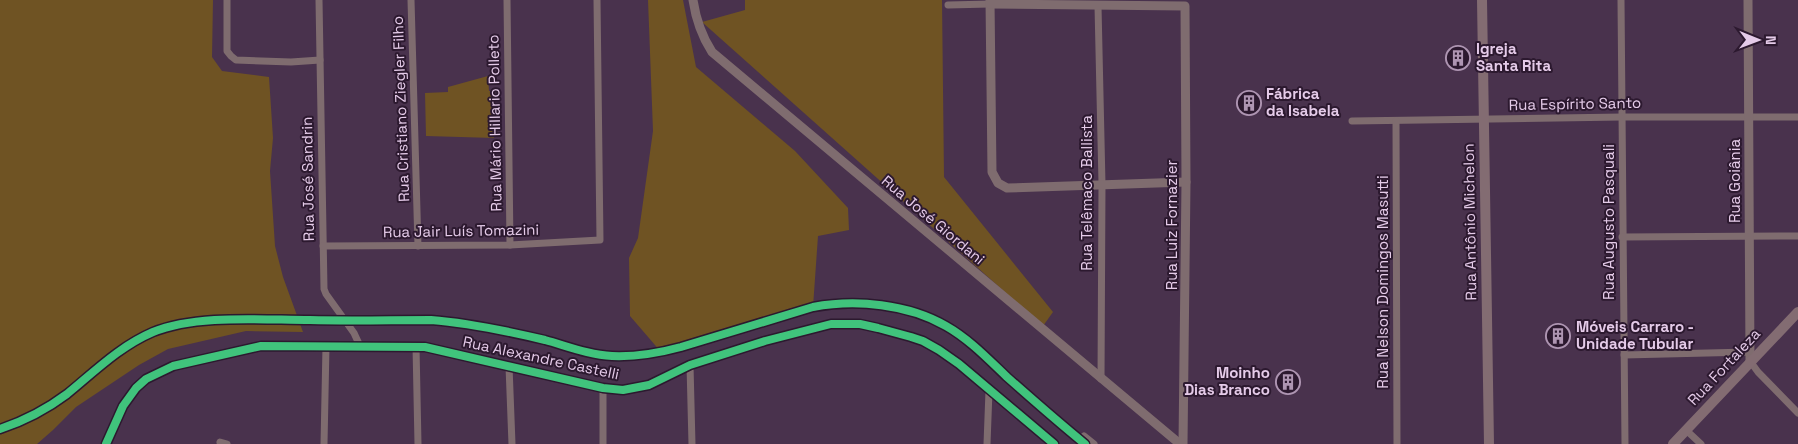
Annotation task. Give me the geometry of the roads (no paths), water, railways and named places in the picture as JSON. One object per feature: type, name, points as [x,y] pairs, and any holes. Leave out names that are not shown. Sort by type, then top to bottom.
[{"type":"main road","name":"Rua Antônio Michelon","points":[[1482,0],[1489,444]]},
{"type":"main road","name":"Rua Fortaleza","points":[[1673,444],[1750,356],[1798,312]]},
{"type":"street","points":[[227,0],[227,51],[236,60],[291,62],[320,60]]},
{"type":"street","name":"Rua José Sandrin","points":[[319,0],[323,246],[326,294],[360,346]]},
{"type":"street","name":"Rua Cristiano Ziegler Filho","points":[[411,0],[418,246]]},
{"type":"street","name":"Rua Mário Hillario Polleto","points":[[507,0],[510,245]]},
{"type":"street","name":"Rua Jair Luís Tomazini","points":[[323,246],[510,245],[600,240],[597,0]]},
{"type":"street","name":"Rua José Giordani","points":[[693,0],[697,23],[703,39],[712,52],[1101,380],[1182,444]]},
{"type":"street","name":"Rua Augusto Pasquali","points":[[1621,0],[1625,444]]},
{"type":"street","name":"Rua Goiânia","points":[[1748,0],[1750,356]]},
{"type":"street","points":[[948,4],[990,2],[1098,6]]},
{"type":"street","points":[[990,2],[992,172],[998,183],[1007,188],[1186,182]]},
{"type":"street","name":"Rua Telêmaco Ballista","points":[[1098,6],[1102,184],[1101,380]]},
{"type":"street","name":"Rua Luiz Fornazier","points":[[1098,6],[1185,6],[1186,182],[1182,444]]},
{"type":"street","name":"Rua Espírito Santo","points":[[1352,121],[1622,117],[1798,117]]},
{"type":"street","name":"Rua Nelson Domingos Masutti","points":[[1396,121],[1396,444]]},
{"type":"street","points":[[1622,238],[1798,236]]},
{"type":"street","name":"Rua Alexandre Castelli","points":[[106,444],[123,406],[146,379],[174,366],[261,346],[416,346],[437,349],[603,388],[623,390],[649,385],[690,365],[765,341],[831,324],[860,324],[923,341],[959,364],[1054,444]]},
{"type":"street","points":[[324,444],[326,346]]},
{"type":"street","points":[[416,346],[418,444]]},
{"type":"street","points":[[1624,355],[1750,356],[1758,372],[1798,413]]},
{"type":"street","points":[[690,365],[692,444]]},
{"type":"street","points":[[509,366],[512,444]]},
{"type":"street","points":[[603,388],[603,444]]},
{"type":"street","points":[[987,444],[989,391]]},
{"type":"street","points":[[1686,430],[1701,444]]},
{"type":"street","points":[[1084,436],[1094,444]]},
{"type":"railway","points":[[0,429],[51,405],[129,344],[170,326],[189,323],[230,319],[431,320],[488,328],[545,340],[595,354],[630,356],[673,349],[813,307],[847,303],[899,308],[946,326],[963,337],[1085,444]]},
{"type":"place","name":"Igreja Santa Rita","points":[[1458,58]]},
{"type":"place","name":"Fábrica da Isabela","points":[[1249,103]]},
{"type":"place","name":"Móveis Carraro - Unidade Tubular","points":[[1558,336]]},
{"type":"place","name":"Moinho Dias Branco","points":[[1288,382]]}]
